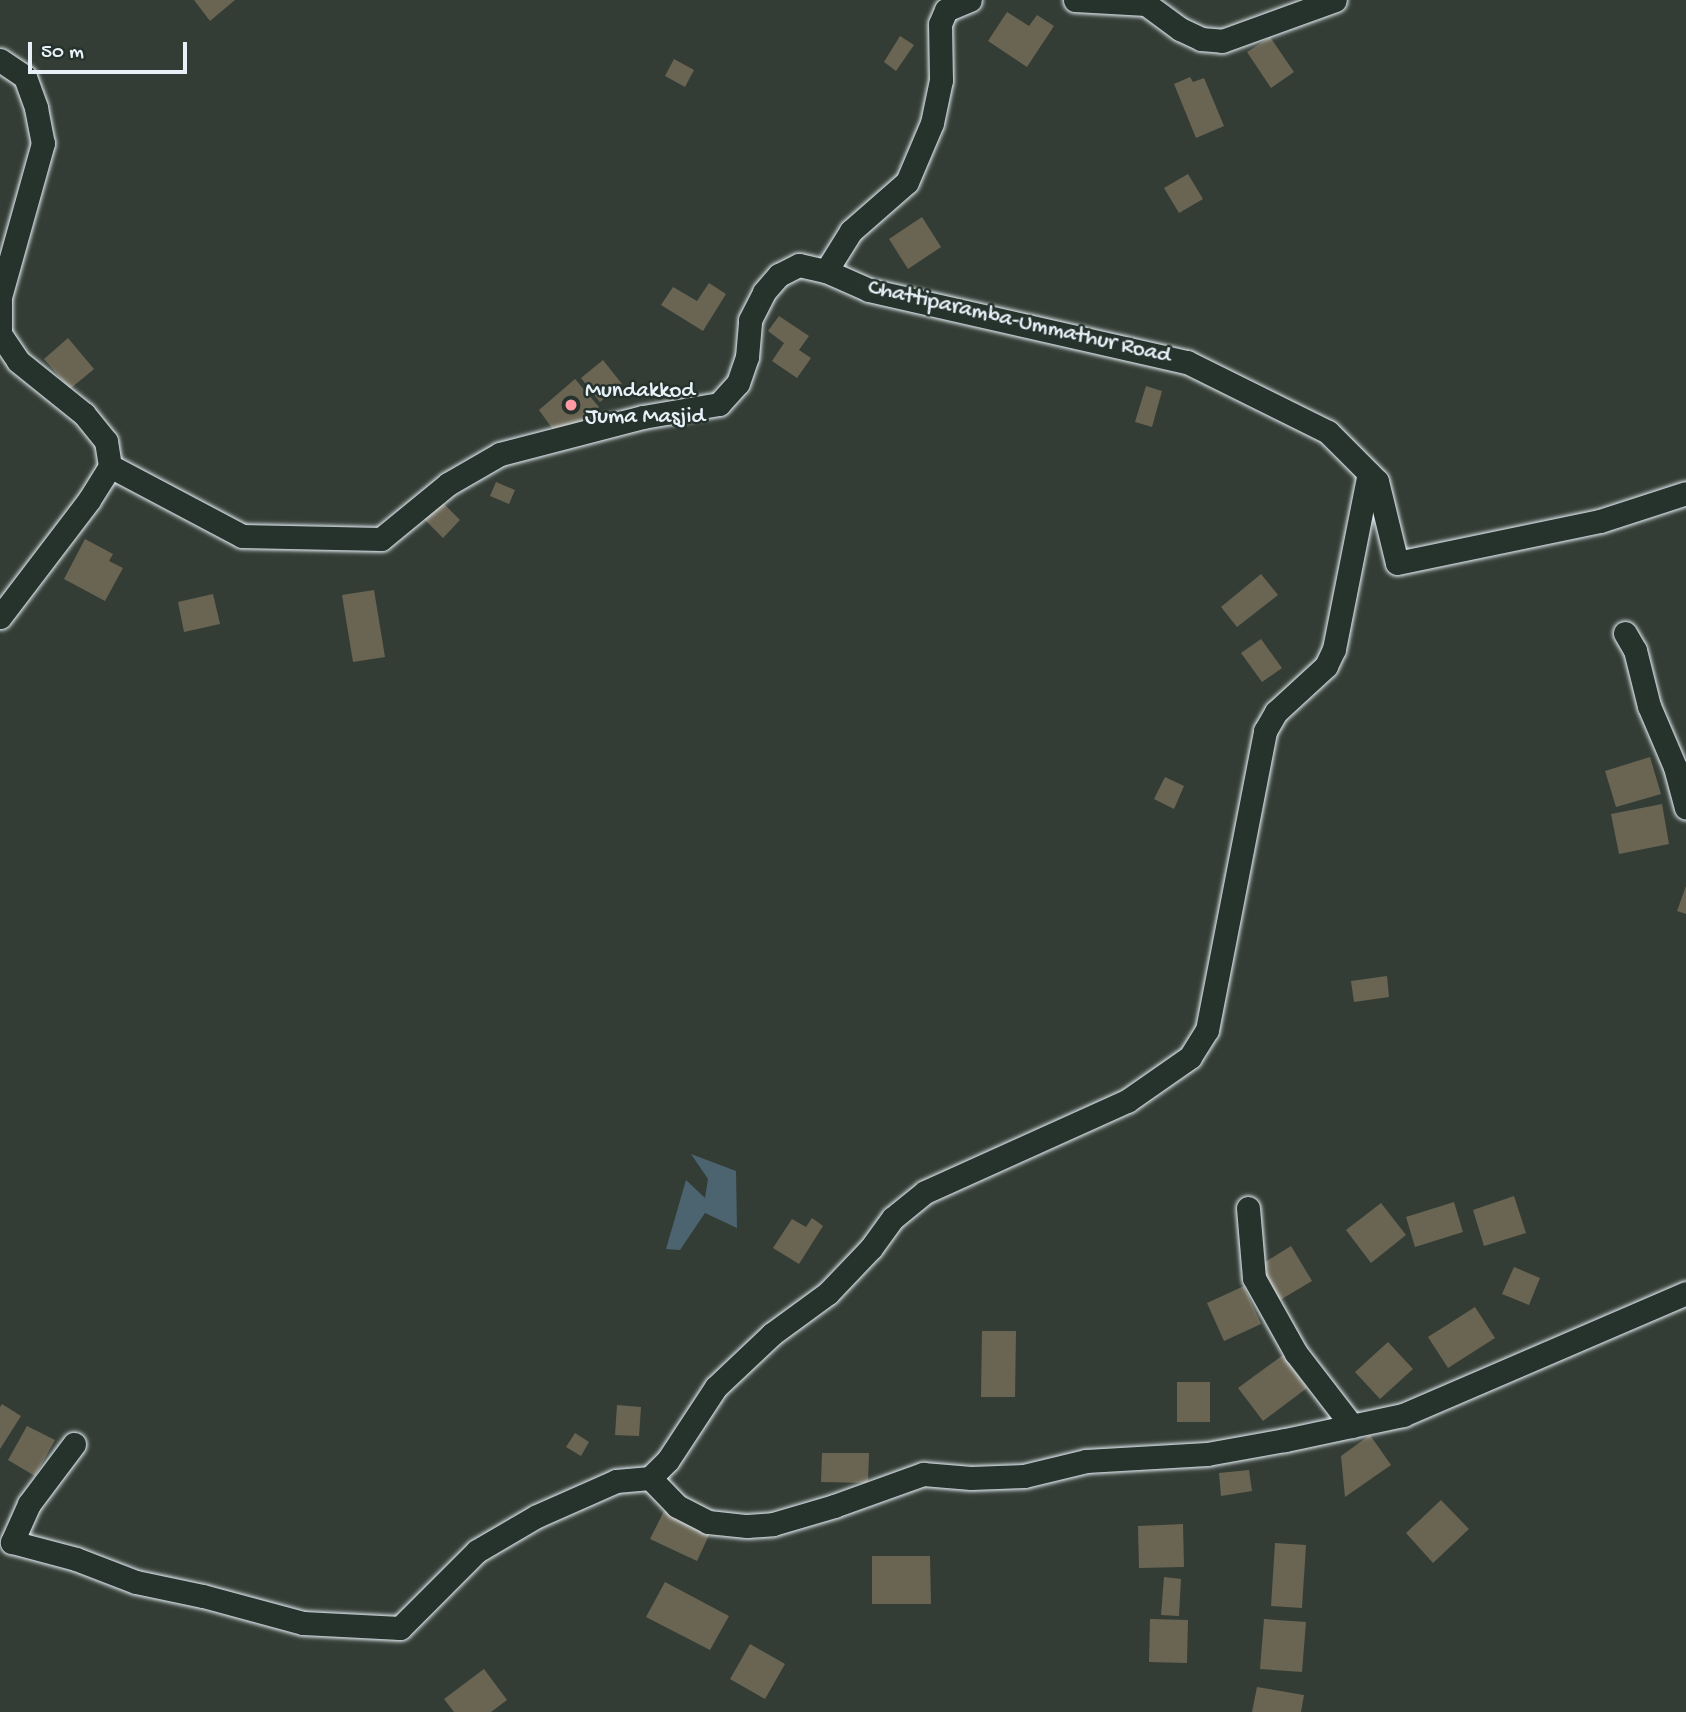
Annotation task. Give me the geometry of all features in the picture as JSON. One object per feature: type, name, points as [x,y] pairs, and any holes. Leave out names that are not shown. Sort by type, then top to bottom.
[{"type":"street","points":[[826,271],[851,231],[907,182],[923,148],[939,91],[940,24],[946,10],[970,0]]},
{"type":"street","points":[[1075,0],[1146,5],[1180,29],[1201,39],[1222,41],[1335,0]]},
{"type":"street","points":[[0,60],[25,78],[36,108],[43,143],[1,297],[0,334],[18,361],[84,414],[106,442],[110,466],[89,500],[0,617]]},
{"type":"street","name":"Chattiparamba-Ummathur Road","points":[[110,466],[242,536],[381,539],[447,484],[500,454],[643,417],[719,404],[738,383],[747,357],[750,320],[764,292],[779,275],[799,265],[826,271],[869,290],[1187,362],[1328,432],[1377,481],[1397,563],[1601,521],[1686,493]]},
{"type":"street","points":[[74,1444],[29,1504],[12,1542],[76,1559],[136,1582],[203,1596],[303,1623],[400,1628],[478,1551],[537,1516],[616,1481],[650,1478],[668,1460],[716,1387],[772,1334],[828,1293],[871,1248],[893,1218],[925,1192],[1127,1101],[1190,1057],[1206,1030],[1265,731],[1276,712],[1326,666],[1334,649],[1368,473]]},
{"type":"street","points":[[1625,633],[1635,650],[1649,706],[1675,767],[1686,808]]},
{"type":"street","points":[[1248,1208],[1254,1278],[1296,1353],[1352,1426]]},
{"type":"street","points":[[650,1478],[677,1506],[708,1522],[747,1526],[773,1524],[923,1475],[971,1478],[1024,1476],[1086,1461],[1207,1454],[1404,1415],[1686,1293]]},
{"type":"water","points":[[691,1154],[736,1171],[737,1228],[705,1213],[680,1250],[666,1249],[686,1180],[705,1198],[708,1179]]},
{"type":"building","points":[[194,0],[235,0],[210,21]]},
{"type":"building","points":[[1007,12],[1029,26],[1037,15],[1054,26],[1027,67],[988,41]]},
{"type":"building","points":[[900,36],[914,45],[896,71],[884,62]]},
{"type":"building","points":[[1270,37],[1294,72],[1271,88],[1247,52]]},
{"type":"building","points":[[674,59],[694,70],[685,87],[665,76]]},
{"type":"building","points":[[1190,77],[1193,82],[1204,78],[1224,126],[1196,138],[1174,84]]},
{"type":"building","points":[[1188,174],[1203,199],[1179,213],[1164,188]]},
{"type":"building","points":[[922,217],[941,247],[908,269],[889,239]]},
{"type":"building","points":[[709,283],[726,294],[703,331],[661,305],[673,287],[697,301]]},
{"type":"building","points":[[779,316],[809,336],[799,350],[811,358],[797,378],[772,361],[784,343],[768,331]]},
{"type":"building","points":[[68,338],[94,369],[70,389],[44,359]]},
{"type":"building","points":[[603,360],[622,384],[600,402],[581,378]]},
{"type":"building","name":"Mundakkod Juma Masjid","points":[[575,379],[599,407],[570,431],[554,431],[539,410]]},
{"type":"building","points":[[1146,386],[1162,391],[1152,427],[1135,422]]},
{"type":"building","points":[[496,482],[515,490],[509,504],[490,496]]},
{"type":"building","points":[[441,501],[460,520],[443,538],[424,519]]},
{"type":"building","points":[[85,539],[113,554],[109,561],[123,568],[105,601],[64,579]]},
{"type":"building","points":[[1261,574],[1278,595],[1237,627],[1221,607]]},
{"type":"building","points":[[374,590],[385,657],[353,662],[342,595]]},
{"type":"building","points":[[213,594],[220,624],[184,632],[178,602]]},
{"type":"building","points":[[1261,639],[1282,668],[1262,682],[1241,653]]},
{"type":"building","points":[[1650,757],[1661,794],[1616,807],[1605,771]]},
{"type":"building","points":[[1165,777],[1184,786],[1174,809],[1154,799]]},
{"type":"building","points":[[1662,804],[1669,844],[1619,854],[1611,814]]},
{"type":"building","points":[[1686,886],[1686,914],[1677,911]]},
{"type":"building","points":[[1387,976],[1389,997],[1354,1002],[1351,981]]},
{"type":"building","points":[[1514,1196],[1526,1233],[1484,1246],[1473,1210]]},
{"type":"building","points":[[1454,1202],[1463,1232],[1415,1247],[1406,1217]]},
{"type":"building","points":[[1381,1203],[1406,1235],[1371,1263],[1346,1230]]},
{"type":"building","points":[[812,1218],[823,1226],[799,1264],[773,1248],[792,1219],[806,1227]]},
{"type":"building","points":[[1291,1246],[1312,1281],[1275,1303],[1254,1269]]},
{"type":"building","points":[[1514,1267],[1540,1278],[1529,1305],[1502,1294]]},
{"type":"building","points":[[1244,1286],[1261,1324],[1224,1341],[1207,1303]]},
{"type":"building","points":[[1475,1307],[1495,1338],[1448,1368],[1428,1337]]},
{"type":"building","points":[[982,1331],[1016,1331],[1015,1397],[981,1397]]},
{"type":"building","points":[[1388,1342],[1413,1369],[1380,1399],[1355,1372]]},
{"type":"building","points":[[1283,1355],[1307,1388],[1263,1421],[1238,1388]]},
{"type":"building","points":[[1177,1382],[1210,1382],[1210,1422],[1177,1422]]},
{"type":"building","points":[[2,1404],[21,1416],[0,1449],[0,1407]]},
{"type":"building","points":[[617,1405],[641,1407],[639,1436],[615,1435]]},
{"type":"building","points":[[27,1426],[55,1440],[35,1476],[8,1460]]},
{"type":"building","points":[[575,1433],[589,1442],[581,1456],[566,1447]]},
{"type":"building","points":[[1370,1435],[1391,1465],[1345,1497],[1341,1456]]},
{"type":"building","points":[[822,1453],[869,1453],[868,1483],[821,1482]]},
{"type":"building","points":[[1249,1470],[1252,1491],[1221,1496],[1219,1473]]},
{"type":"building","points":[[1441,1500],[1469,1529],[1433,1563],[1406,1533]]},
{"type":"building","points":[[664,1511],[710,1533],[697,1561],[650,1539]]},
{"type":"building","points":[[1183,1524],[1184,1567],[1139,1568],[1138,1526]]},
{"type":"building","points":[[1275,1543],[1306,1545],[1302,1608],[1271,1606]]},
{"type":"building","points":[[872,1556],[930,1556],[931,1604],[872,1604]]},
{"type":"building","points":[[1164,1577],[1181,1579],[1179,1616],[1161,1615]]},
{"type":"building","points":[[665,1582],[729,1616],[710,1650],[646,1617]]},
{"type":"building","points":[[1150,1619],[1188,1620],[1187,1663],[1149,1662]]},
{"type":"building","points":[[1264,1619],[1306,1622],[1302,1672],[1260,1669]]},
{"type":"building","points":[[750,1644],[785,1664],[765,1699],[730,1679]]},
{"type":"building","points":[[484,1669],[507,1700],[491,1712],[454,1712],[444,1699]]},
{"type":"building","points":[[1257,1687],[1304,1695],[1301,1712],[1252,1712]]},
{"type":"place","name":"Mundakkod Juma Masjid","points":[[571,405]]}]
